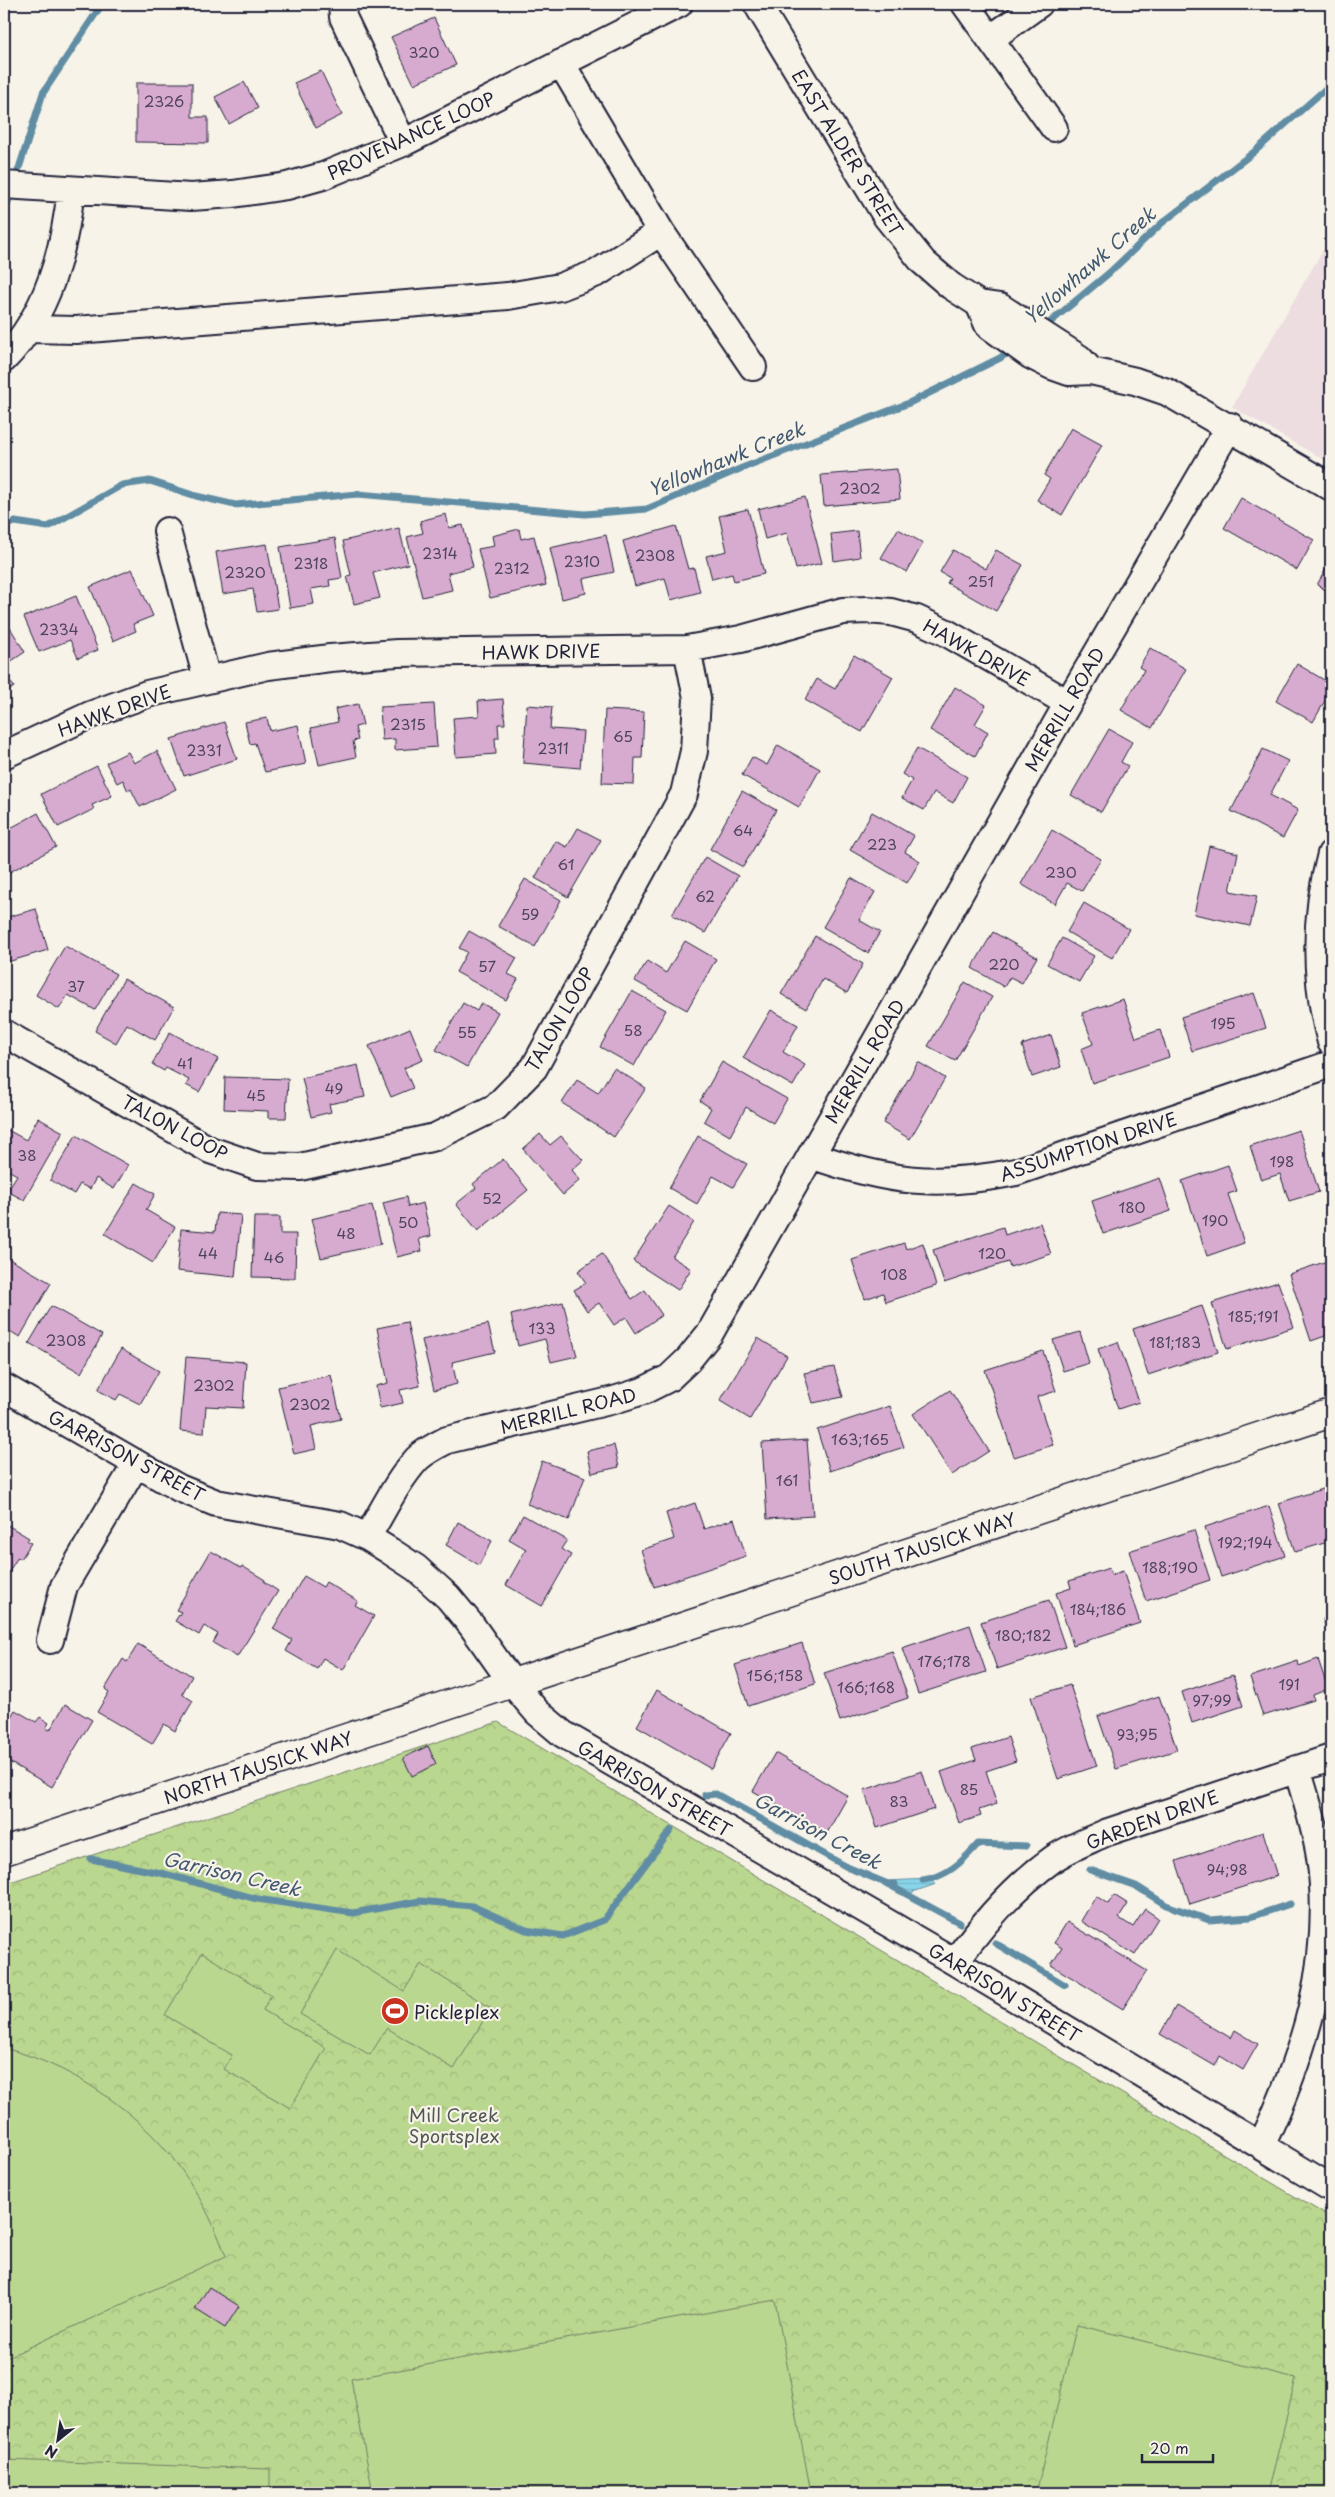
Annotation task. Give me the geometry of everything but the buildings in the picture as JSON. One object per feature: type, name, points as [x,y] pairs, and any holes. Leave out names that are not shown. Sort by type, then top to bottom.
[{"type":"main road","name":"SOUTH TAUSICK WAY","points":[[513,1684],[1331,1413]]},
{"type":"main road","name":"NORTH TAUSICK WAY","points":[[4,1851],[513,1684]]},
{"type":"street","points":[[342,4],[343,17],[403,143]]},
{"type":"street","name":"PROVENANCE LOOP","points":[[4,184],[191,197],[234,194],[287,186],[323,176],[403,143],[679,4]]},
{"type":"street","name":"EAST ALDER STREET","points":[[757,4],[886,216],[923,262],[951,286],[979,304],[988,325],[1030,355],[1052,366],[1069,372],[1091,371],[1167,392],[1230,426],[1331,487]]},
{"type":"street","points":[[965,4],[1054,128]]},
{"type":"street","points":[[990,39],[1039,4]]},
{"type":"street","points":[[561,63],[661,232],[753,367]]},
{"type":"street","points":[[4,359],[30,328],[59,260],[67,231],[61,189]]},
{"type":"street","points":[[30,328],[86,329],[508,296],[560,287],[597,272],[661,232]]},
{"type":"street","name":"MERRILL ROAD","points":[[367,1537],[418,1458],[439,1444],[447,1440],[614,1400],[643,1390],[669,1378],[689,1359],[710,1333],[1068,702],[1230,426]]},
{"type":"street","points":[[167,531],[207,679]]},
{"type":"street","name":"HAWK DRIVE","points":[[4,756],[90,715],[147,694],[268,666],[330,658],[398,653],[687,648],[740,639],[844,611],[891,612],[917,619],[945,632],[1068,702]]},
{"type":"street","name":"TALON LOOP","points":[[4,1033],[210,1150],[257,1166],[300,1167],[436,1137],[496,1107],[534,1068],[684,794],[694,752],[697,698],[687,648]]},
{"type":"street","points":[[1331,854],[1322,888],[1318,975],[1331,1042]]},
{"type":"street","name":"ASSUMPTION DRIVE","points":[[811,1155],[855,1170],[896,1178],[938,1182],[977,1180],[1016,1172],[1331,1064]]},
{"type":"street","name":"GARRISON STREET","points":[[4,1387],[179,1488],[216,1503],[340,1525],[367,1537],[416,1568],[448,1597],[472,1626],[513,1684],[537,1712],[563,1734],[955,1962],[1331,2188]]},
{"type":"street","points":[[50,1640],[64,1586],[136,1464]]},
{"type":"street","name":"GARDEN DRIVE","points":[[955,1962],[973,1936],[999,1908],[1054,1858],[1106,1833],[1331,1758]]},
{"type":"street","points":[[1260,2146],[1301,2053],[1315,2003],[1324,1954],[1326,1908],[1320,1858],[1297,1768]]},
{"type":"shaded area","points":[[1331,236],[1331,464],[1232,407]]},
{"type":"green space","name":"Mill Creek Sportsplex","points":[[498,1722],[1331,2218],[1331,2493],[4,2493],[4,1884]]},
{"type":"green space","name":"Pickleplex","points":[[337,1950],[404,1991],[421,1964],[491,2008],[454,2069],[387,2028],[370,2055],[300,2014]]},
{"type":"green space","points":[[202,1953],[271,1995],[263,2010],[326,2048],[290,2108],[224,2069],[232,2055],[165,2015]]},
{"type":"green space","points":[[4,2048],[33,2057],[61,2069],[115,2102],[139,2122],[161,2144],[197,2194],[226,2256],[4,2359]]},
{"type":"green space","points":[[775,2300],[811,2493],[373,2493],[351,2379]]},
{"type":"green space","points":[[1077,2325],[1296,2378],[1268,2493],[1036,2493]]},
{"type":"green space","points":[[4,2460],[270,2469],[270,2493],[4,2493]]},
{"type":"water","points":[[930,1879],[936,1884],[910,1893],[886,1887],[886,1881]]},
{"type":"waterway","name":"Yellowhawk Creek","points":[[4,215],[43,93],[102,4]]},
{"type":"waterway","name":"Yellowhawk Creek","points":[[1042,329],[1109,273],[1162,223],[1254,152],[1331,84]]},
{"type":"waterway","name":"Yellowhawk Creek","points":[[4,525],[15,522],[48,527],[122,485],[150,481],[196,496],[235,505],[358,494],[585,514],[647,509],[742,468],[909,403],[1000,358],[1013,349]]},
{"type":"waterway","name":"Garrison Creek","points":[[705,1795],[716,1794],[847,1867],[888,1884],[895,1884]]},
{"type":"waterway","name":"Garrison Creek","points":[[91,1859],[161,1873],[257,1899],[353,1913],[420,1901],[472,1906],[526,1930],[563,1936],[604,1920],[671,1830]]},
{"type":"waterway","name":"Garrison Creek","points":[[923,1880],[939,1876],[954,1868],[978,1844],[1026,1846]]},
{"type":"waterway","name":"Garrison Creek","points":[[1090,1870],[1136,1886],[1166,1905],[1209,1920],[1251,1917],[1290,1904]]},
{"type":"waterway","points":[[893,1887],[960,1923]]},
{"type":"waterway","points":[[995,1943],[1065,1985]]},
{"type":"place","name":"Pickleplex","points":[[395,2011]]}]
